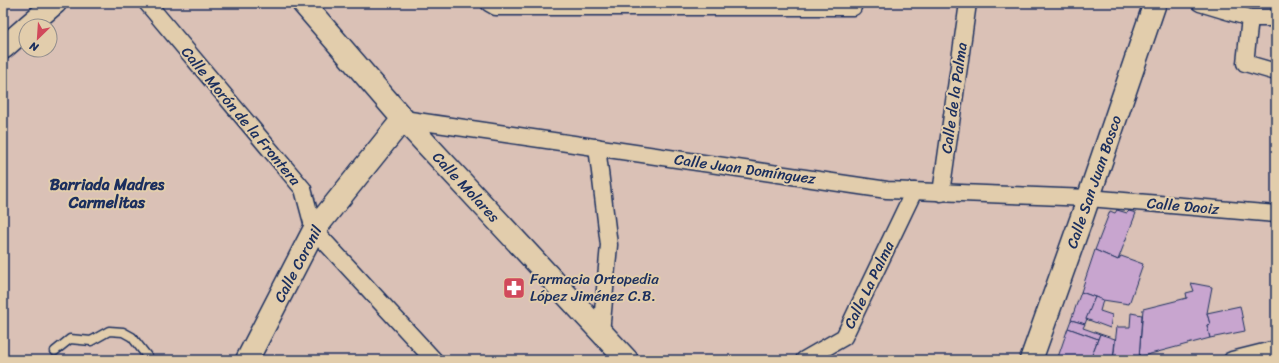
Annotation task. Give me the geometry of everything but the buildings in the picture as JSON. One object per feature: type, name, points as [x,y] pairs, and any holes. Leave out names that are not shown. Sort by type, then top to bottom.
[{"type":"street","points":[[38,18],[55,3]]},
{"type":"street","name":"Calle Morón de la Frontera","points":[[147,3],[303,189],[314,230],[434,360]]},
{"type":"street","points":[[492,5],[853,7],[854,3]]},
{"type":"street","name":"Calle de la Palma","points":[[941,193],[968,3]]},
{"type":"street","name":"Calle San Juan Bosco","points":[[1031,360],[1089,198],[1155,3]]},
{"type":"street","points":[[1200,3],[1250,18],[1276,18]]},
{"type":"street","name":"Calle Molares","points":[[310,5],[403,119],[626,360]]},
{"type":"street","points":[[1250,18],[1245,63],[1276,72]]},
{"type":"street","points":[[3,48],[18,35]]},
{"type":"street","name":"Calle Coronil","points":[[248,360],[314,230],[403,119]]},
{"type":"street","name":"Calle Juan Domínguez","points":[[403,119],[887,190],[1089,198]]},
{"type":"street","points":[[597,147],[609,245],[602,333]]},
{"type":"street","name":"Calle La Palma","points":[[804,360],[844,337],[914,191]]},
{"type":"street","name":"Calle Daoiz","points":[[1089,198],[1276,214]]},
{"type":"street","points":[[1232,360],[1276,349]]},
{"type":"lane","points":[[55,351],[70,339],[91,341],[109,331],[122,332],[132,336],[150,360]]},
{"type":"place","name":"Farmacia Ortopedia López Jiménez C.B.","points":[[514,288]]},
{"type":"district","name":"Barriada Madres Carmelitas","points":[[107,193]]}]
